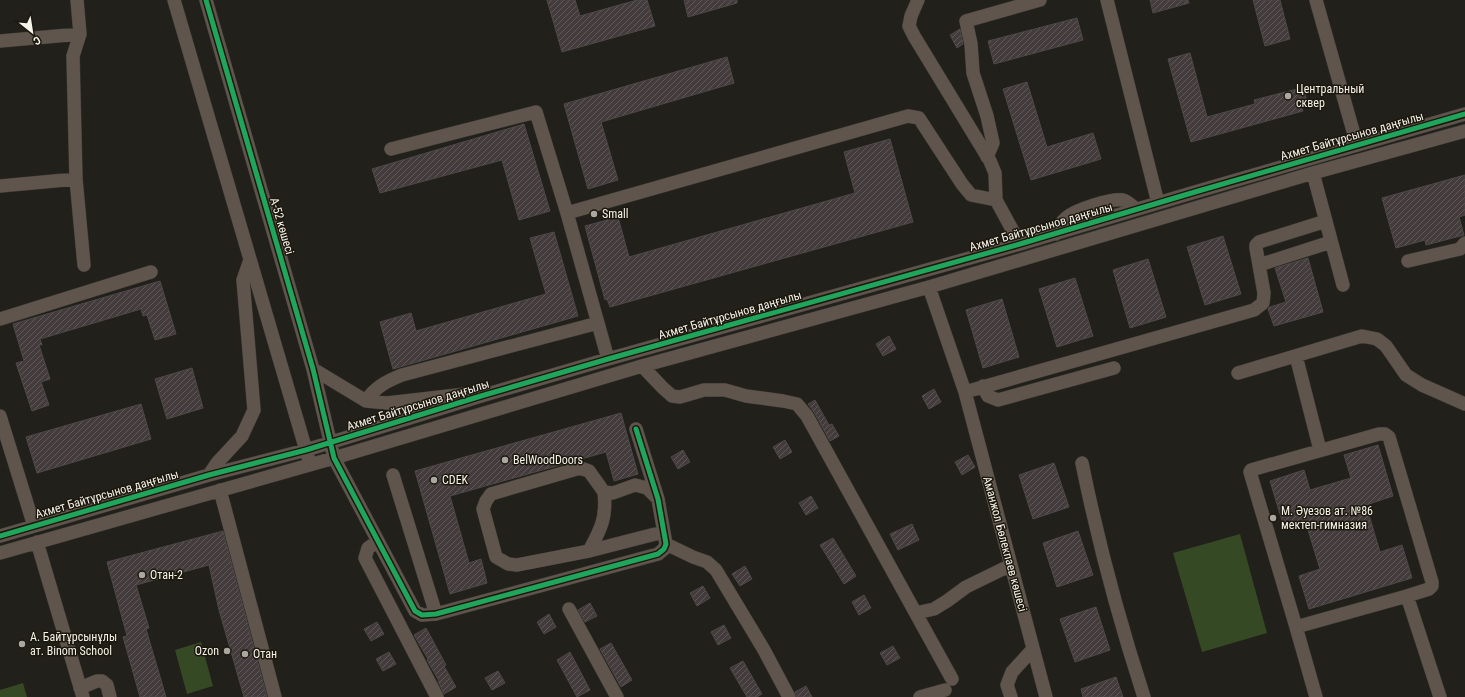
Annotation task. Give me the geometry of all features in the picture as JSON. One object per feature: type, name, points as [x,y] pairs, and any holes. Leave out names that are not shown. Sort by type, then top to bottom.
[{"type":"street","points":[[77,0],[80,34],[73,56],[76,180],[84,265]]},
{"type":"street","points":[[174,0],[311,465]]},
{"type":"street","name":"А-52 көшесі","points":[[206,0],[313,369],[334,458],[415,611],[422,615],[436,614]]},
{"type":"street","points":[[918,0],[911,16],[909,26],[987,157],[995,173],[996,200],[1020,244]]},
{"type":"street","points":[[987,157],[993,143],[987,116],[973,73],[971,44],[966,22],[1040,0]]},
{"type":"street","points":[[1107,0],[1158,203]]},
{"type":"street","points":[[1316,0],[1357,145]]},
{"type":"street","points":[[0,41],[80,34]]},
{"type":"street","points":[[391,149],[536,112],[567,213],[608,359]]},
{"type":"street","name":"Ахмет Байтұрсынов даңғылы","points":[[0,536],[208,475],[306,450],[481,396],[608,359],[1056,234],[1136,209],[1465,114]]},
{"type":"street","points":[[567,213],[908,116],[919,118],[962,184],[971,195],[996,200]]},
{"type":"street","name":"Ахмет Байтұрсынов даңғылы","points":[[0,552],[311,465],[642,366],[929,288],[1313,173],[1465,131]]},
{"type":"street","points":[[1313,173],[1343,285]]},
{"type":"street","points":[[0,186],[76,180]]},
{"type":"street","points":[[1195,192],[1199,207]]},
{"type":"street","points":[[965,392],[1254,310],[1263,303],[1264,294],[1258,265],[1256,245],[1259,242],[1326,220]]},
{"type":"street","points":[[1258,265],[1331,242]]},
{"type":"street","points":[[1408,261],[1460,249],[1465,243]]},
{"type":"street","points":[[208,475],[242,436],[254,410],[243,280],[250,260]]},
{"type":"street","points":[[0,319],[151,272]]},
{"type":"street","name":"Аманжол Бөлекпаев көшесі","points":[[929,288],[965,392],[1046,697]]},
{"type":"street","points":[[366,400],[371,392],[386,381],[402,375],[598,323]]},
{"type":"street","points":[[1238,373],[1362,336],[1377,339],[1386,346],[1406,375],[1422,385],[1465,404]]},
{"type":"street","points":[[1296,356],[1320,450]]},
{"type":"street","points":[[642,366],[672,396],[680,397],[704,390],[725,390],[746,396],[783,400],[797,404],[807,416],[952,679]]},
{"type":"street","points":[[983,386],[988,396],[998,400],[1114,368]]},
{"type":"street","points":[[313,369],[366,400],[387,403],[466,394],[481,396]]},
{"type":"street","points":[[0,416],[34,526]]},
{"type":"street","points":[[393,475],[436,614],[658,554],[664,549],[664,538],[658,499],[636,429]]},
{"type":"street","points":[[1296,628],[1407,596],[1429,589],[1432,586],[1389,437],[1385,434],[1378,434],[1320,450],[1252,470],[1250,473],[1316,697]]},
{"type":"street","points":[[1082,463],[1092,514],[1130,654],[1144,697]]},
{"type":"street","points":[[589,551],[604,520],[606,505],[604,492],[589,471],[580,468],[491,494],[486,501],[483,509],[496,557],[508,564],[517,565],[664,538],[693,557],[707,562],[716,570],[764,650],[789,697]]},
{"type":"street","points":[[604,492],[613,493],[635,485],[647,488],[658,499]]},
{"type":"street","points":[[220,490],[275,697]]},
{"type":"street","points":[[378,541],[368,548],[365,558],[437,697]]},
{"type":"street","points":[[37,542],[81,693],[97,681],[102,681],[107,685],[110,697]]},
{"type":"street","points":[[916,613],[934,609],[966,587],[1011,564]]},
{"type":"street","points":[[1407,596],[1440,697]]},
{"type":"street","points":[[569,609],[618,697]]},
{"type":"street","points":[[1011,697],[1008,685],[1012,672],[1033,649]]},
{"type":"street","points":[[920,697],[945,690]]},
{"type":"green space","points":[[1240,534],[1267,633],[1202,652],[1173,553]]},
{"type":"green space","points":[[201,642],[213,686],[187,694],[175,650]]},
{"type":"green space","points":[[23,683],[27,697],[0,697],[0,690]]},
{"type":"building","points":[[547,0],[575,0],[580,16],[637,0],[647,0],[655,26],[562,52]]},
{"type":"building","points":[[684,0],[737,0],[737,3],[688,17]]},
{"type":"building","points":[[1150,0],[1188,0],[1189,3],[1153,13]]},
{"type":"building","points":[[1253,0],[1280,0],[1290,39],[1265,46]]},
{"type":"building","points":[[1077,18],[1083,40],[994,64],[988,41]]},
{"type":"building","points":[[960,29],[963,44],[957,48],[950,35]]},
{"type":"building","name":"Центральный сквер","points":[[1190,53],[1207,117],[1255,104],[1254,100],[1297,89],[1298,91],[1304,90],[1308,106],[1302,108],[1303,111],[1191,142],[1168,59]]},
{"type":"building","points":[[727,57],[734,83],[601,122],[618,180],[588,189],[564,104]]},
{"type":"building","points":[[1027,82],[1047,147],[1093,133],[1101,159],[1031,180],[1003,89]]},
{"type":"building","points":[[524,124],[550,211],[519,220],[502,160],[380,193],[372,169]]},
{"type":"building","points":[[890,139],[913,222],[610,307],[607,299],[605,300],[585,226],[618,217],[629,257],[855,193],[844,152]]},
{"type":"building","points":[[1465,175],[1465,215],[1459,217],[1464,235],[1426,245],[1425,240],[1396,248],[1382,198]]},
{"type":"building","points":[[554,232],[578,316],[393,369],[380,322],[411,313],[416,331],[546,294],[530,238]]},
{"type":"building","points":[[1223,236],[1241,294],[1205,305],[1187,247]]},
{"type":"building","points":[[1308,258],[1323,312],[1274,326],[1268,309],[1286,302],[1275,268]]},
{"type":"building","points":[[1148,259],[1166,317],[1130,328],[1113,270]]},
{"type":"building","points":[[1075,278],[1093,336],[1057,347],[1039,289]]},
{"type":"building","points":[[160,281],[176,334],[155,340],[147,315],[143,316],[141,309],[40,339],[42,345],[39,345],[50,379],[41,382],[49,405],[32,411],[16,363],[24,361],[13,324]]},
{"type":"building","points":[[1002,299],[1019,357],[983,368],[966,310]]},
{"type":"building","points":[[889,336],[896,349],[883,356],[876,344]]},
{"type":"building","points":[[192,368],[203,408],[167,419],[155,379]]},
{"type":"building","points":[[934,389],[941,402],[929,409],[922,396]]},
{"type":"building","points":[[815,400],[829,425],[832,424],[839,436],[830,441],[808,404]]},
{"type":"building","points":[[141,404],[151,439],[37,473],[26,437]]},
{"type":"building","points":[[621,413],[638,474],[614,481],[606,452],[450,496],[469,563],[481,559],[487,583],[450,594],[415,471]]},
{"type":"building","points":[[785,440],[792,452],[780,459],[773,447]]},
{"type":"building","points":[[1378,445],[1393,496],[1366,505],[1380,552],[1402,545],[1412,578],[1309,609],[1299,576],[1320,569],[1305,520],[1284,527],[1270,481],[1304,470],[1310,490],[1351,478],[1344,455]]},
{"type":"building","points":[[683,450],[690,462],[678,469],[671,457]]},
{"type":"building","points":[[968,455],[975,467],[962,475],[955,462]]},
{"type":"building","points":[[1054,463],[1069,507],[1033,519],[1019,475]]},
{"type":"building","points":[[811,496],[818,508],[806,515],[799,503]]},
{"type":"building","points":[[912,524],[919,540],[898,550],[890,534]]},
{"type":"building","points":[[223,531],[267,697],[244,697],[219,610],[209,565],[136,585],[149,628],[146,629],[166,697],[140,697],[123,637],[127,636],[107,562]]},
{"type":"building","points":[[1078,531],[1093,575],[1057,587],[1043,543]]},
{"type":"building","points":[[833,538],[856,576],[844,584],[820,545]]},
{"type":"building","points":[[745,566],[752,579],[740,586],[732,574]]},
{"type":"building","points":[[703,586],[710,598],[697,606],[690,593]]},
{"type":"building","points":[[864,595],[871,608],[859,615],[852,602]]},
{"type":"building","points":[[590,603],[597,616],[585,622],[578,610]]},
{"type":"building","points":[[1096,607],[1110,650],[1075,662],[1060,619]]},
{"type":"building","points":[[549,614],[556,627],[544,634],[537,622]]},
{"type":"building","points":[[377,622],[384,634],[371,641],[364,629]]},
{"type":"building","points":[[724,625],[731,638],[718,645],[711,632]]},
{"type":"building","points":[[426,628],[456,687],[444,694],[439,681],[427,660],[428,659],[414,635]]},
{"type":"building","points":[[611,643],[632,680],[621,687],[600,649]]},
{"type":"building","points":[[893,646],[900,658],[887,665],[880,653]]},
{"type":"building","points":[[389,652],[396,664],[383,671],[376,659]]},
{"type":"building","points":[[570,652],[590,690],[577,697],[557,660]]},
{"type":"building","points":[[743,661],[762,694],[757,697],[747,697],[730,668]]},
{"type":"building","points":[[498,671],[505,683],[492,690],[485,678]]},
{"type":"building","points":[[1116,677],[1123,697],[1083,697],[1081,689]]},
{"type":"building","points":[[806,686],[812,697],[797,697],[795,692]]},
{"type":"cycle path","points":[[206,0],[313,369],[334,458],[415,611],[422,615],[436,614],[658,554],[664,549],[666,544],[658,499],[636,429]]},
{"type":"cycle path","points":[[0,536],[209,475],[306,450],[481,396],[608,359],[1020,244],[1465,114]]},
{"type":"place","name":"Центральный сквер","points":[[1288,96]]},
{"type":"place","name":"Small","points":[[594,214]]},
{"type":"place","name":"BelWoodDoors","points":[[505,460]]},
{"type":"place","name":"CDEK","points":[[434,480]]},
{"type":"place","name":"М. Әуезов ат. №86 мектеп-гимназия","points":[[1273,518]]},
{"type":"place","name":"Отан-2","points":[[142,575]]},
{"type":"place","name":"А. Байтұрсынұлы ат. Binom School","points":[[22,644]]},
{"type":"place","name":"Ozon","points":[[227,651]]},
{"type":"place","name":"Отан","points":[[245,654]]}]
